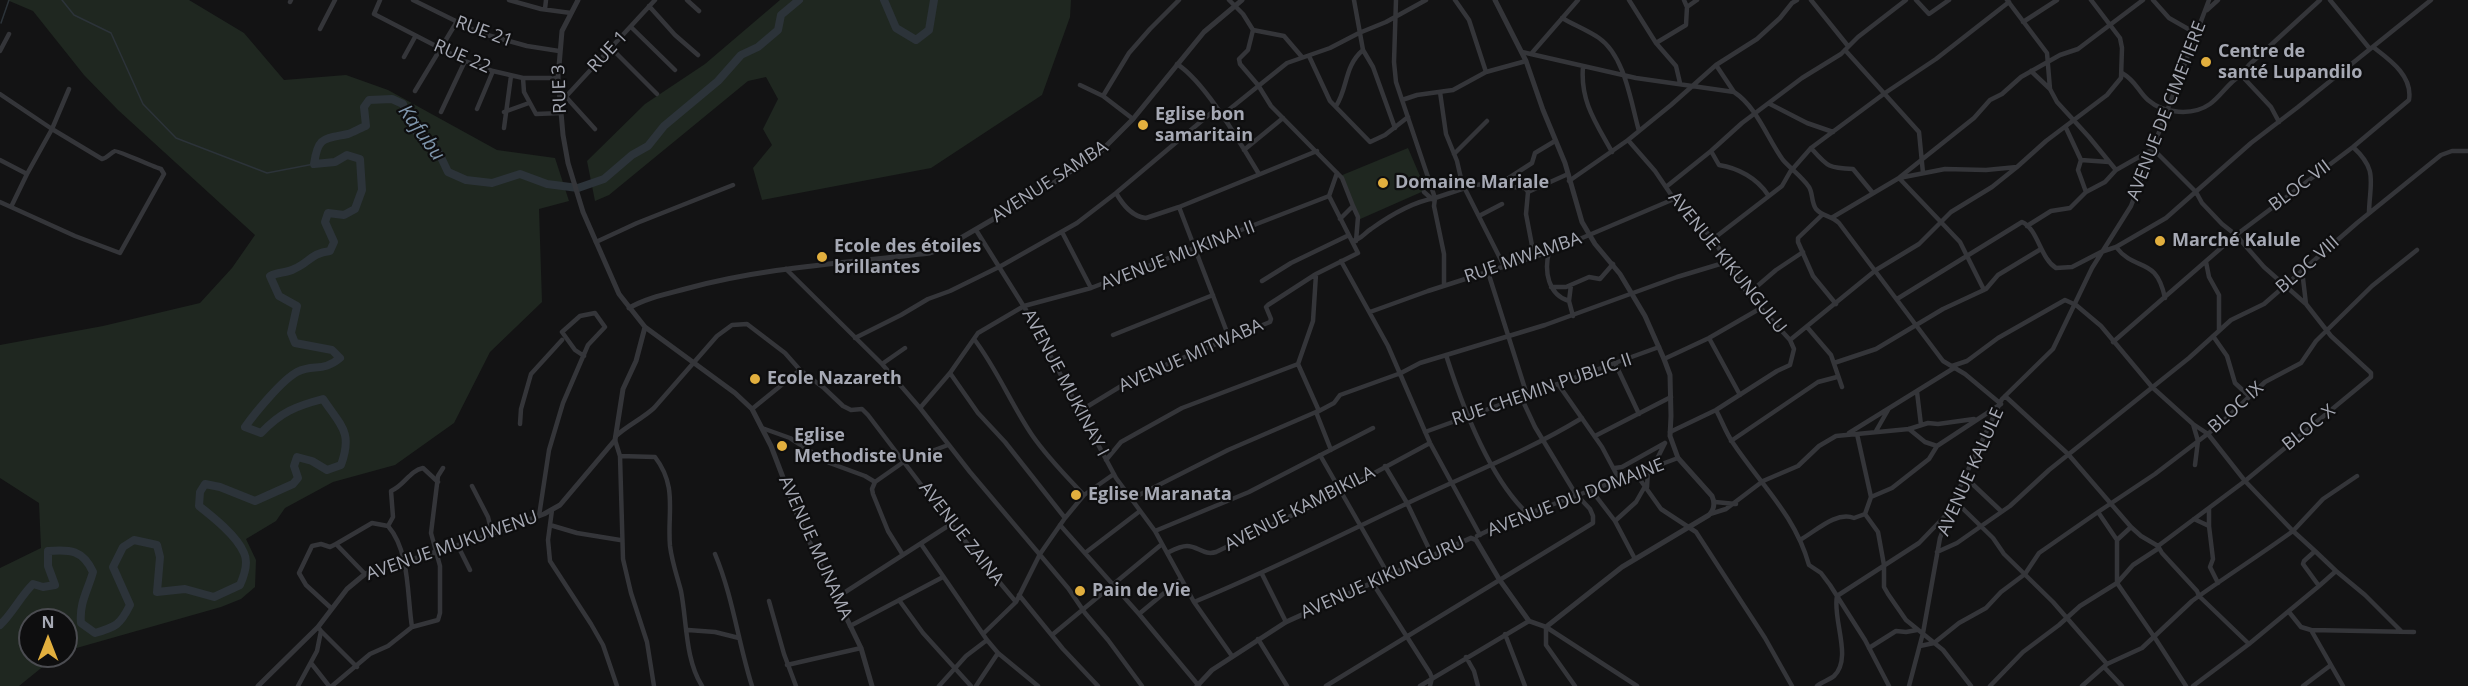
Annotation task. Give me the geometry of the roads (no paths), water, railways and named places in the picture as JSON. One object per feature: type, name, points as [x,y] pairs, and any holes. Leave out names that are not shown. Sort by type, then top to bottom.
[{"type":"street","points":[[320,29],[335,0]]},
{"type":"street","name":"RUE 22","points":[[380,0],[373,13],[415,37],[465,61],[511,76],[558,78]]},
{"type":"street","name":"RUE 21","points":[[413,0],[456,23],[503,40],[559,51]]},
{"type":"street","points":[[509,0],[571,13]]},
{"type":"street","points":[[545,9],[546,0]]},
{"type":"street","name":"RUE 3","points":[[576,195],[561,113],[558,78],[562,31],[578,0]]},
{"type":"street","name":"RUE 1","points":[[560,103],[655,0]]},
{"type":"street","points":[[687,0],[699,11]]},
{"type":"street","points":[[1103,96],[1119,66],[1129,53],[1179,0]]},
{"type":"street","points":[[1229,0],[1253,30],[1284,36],[1302,57]]},
{"type":"street","name":"AVENUE SAMBA","points":[[629,308],[650,298],[730,277],[930,253],[942,249],[1082,165],[1111,142],[1133,119],[1204,32],[1242,0]]},
{"type":"street","points":[[1354,0],[1363,50],[1373,67],[1395,128]]},
{"type":"street","points":[[1396,0],[1394,62],[1396,82],[1434,199],[1444,254],[1444,286]]},
{"type":"street","points":[[1221,117],[1287,63],[1330,48],[1426,0]]},
{"type":"street","points":[[1455,0],[1463,9],[1473,29],[1486,72]]},
{"type":"street","points":[[1495,0],[1526,61],[1568,177],[1577,209],[1589,235],[1613,264],[1632,294],[1664,358],[1669,372],[1671,397],[1670,434],[1678,458],[1693,477],[1708,490],[1715,502]]},
{"type":"street","points":[[1531,54],[1578,0]]},
{"type":"street","points":[[1629,0],[1656,43],[1676,66],[1680,83]]},
{"type":"street","points":[[1656,43],[1686,25],[1688,7],[1684,0]]},
{"type":"street","points":[[1688,7],[1697,0]]},
{"type":"street","points":[[1528,192],[1568,177],[1612,152],[1694,85],[1716,64],[1756,39],[1797,0]]},
{"type":"street","points":[[1811,0],[1847,48],[1919,132],[1923,173]]},
{"type":"street","points":[[1666,187],[1755,114],[1802,78],[1847,48],[1906,0]]},
{"type":"street","points":[[1916,0],[1926,13],[1932,13],[1949,0]]},
{"type":"street","points":[[2023,22],[2057,0]]},
{"type":"street","points":[[1790,340],[1876,270],[1919,244],[1940,222],[1962,205],[2003,180],[2046,141],[2113,90],[2122,73],[2120,38],[2091,0]]},
{"type":"street","points":[[1833,217],[1899,178],[1974,118],[1990,100],[2031,71],[2078,49],[2143,0]]},
{"type":"street","points":[[2153,0],[2169,18],[2197,34]]},
{"type":"street","name":"AVENUE DE CIMETIERE","points":[[2101,252],[2131,206],[2209,0]]},
{"type":"street","points":[[2205,12],[2218,0]]},
{"type":"street","points":[[2122,73],[2138,85],[2147,99],[2167,110],[2180,112],[2201,109],[2209,105],[2320,0]]},
{"type":"street","points":[[2330,0],[2372,48]]},
{"type":"street","points":[[1897,299],[2022,222],[2027,225],[2052,266],[2062,269],[2072,267],[2116,247],[2166,218],[2251,143],[2431,0]]},
{"type":"street","points":[[1713,239],[1785,183],[1811,148],[1885,93],[1936,59],[2008,1],[2043,47],[2048,62],[2050,89]]},
{"type":"street","points":[[649,6],[675,35],[698,55]]},
{"type":"street","points":[[1562,18],[1600,39],[1616,59],[1629,86],[1638,131]]},
{"type":"street","points":[[415,91],[456,23]]},
{"type":"street","points":[[631,27],[675,70]]},
{"type":"street","points":[[1253,30],[1248,50],[1239,59],[1240,64],[1258,85],[1270,106],[1338,172],[1358,217],[1354,241],[1358,253],[1316,274],[1313,321],[1298,364],[1331,450]]},
{"type":"street","points":[[0,51],[9,34]]},
{"type":"street","points":[[404,57],[415,37]]},
{"type":"street","name":"BLOC VII","points":[[2113,342],[2236,235],[2353,147],[2409,100],[2408,82],[2395,65],[2372,48]]},
{"type":"street","points":[[612,49],[657,94]]},
{"type":"street","points":[[1336,106],[1344,93],[1348,68],[1363,50]]},
{"type":"street","points":[[1522,52],[1622,75],[1734,92]]},
{"type":"street","points":[[1309,56],[1317,77],[1336,106],[1370,141],[1395,128],[1408,117]]},
{"type":"street","points":[[441,112],[465,61]]},
{"type":"street","points":[[1402,100],[1462,87],[1486,72],[1526,61]]},
{"type":"street","points":[[1177,64],[1186,70],[1217,108],[1259,174]]},
{"type":"street","points":[[1716,64],[1734,92],[1755,114],[1772,144],[1792,171],[1810,189],[1812,202],[1822,215],[1833,217],[1876,270],[1942,361],[1965,374],[2001,404],[1937,446],[1929,459],[1892,488],[1871,497]]},
{"type":"street","points":[[1583,67],[1582,87],[1586,103],[1612,152]]},
{"type":"street","points":[[477,109],[493,71]]},
{"type":"street","points":[[2031,71],[2050,89],[2073,122],[2089,136],[2116,170]]},
{"type":"street","points":[[2241,75],[2271,107],[2279,122]]},
{"type":"street","points":[[504,128],[504,112],[511,76]]},
{"type":"street","points":[[523,78],[523,88],[536,114],[561,113]]},
{"type":"street","points":[[1080,85],[1103,96],[1133,119]]},
{"type":"street","points":[[11,207],[52,129],[69,89]]},
{"type":"street","points":[[1440,92],[1446,134],[1465,189],[1504,266]]},
{"type":"street","points":[[0,94],[102,159],[114,151],[122,151],[138,161],[161,169],[164,174],[120,253],[75,236],[0,202]]},
{"type":"street","points":[[566,97],[595,129]]},
{"type":"street","points":[[504,112],[529,103]]},
{"type":"street","points":[[1770,104],[1807,123],[1833,132]]},
{"type":"street","points":[[855,338],[928,299],[1001,266],[1062,232],[1116,193],[1217,108]]},
{"type":"street","points":[[1244,150],[1283,118]]},
{"type":"street","points":[[1454,154],[1487,121]]},
{"type":"street","points":[[2066,128],[2081,160],[2078,170],[2086,192]]},
{"type":"street","name":"AVENUE KIKUNGULU","points":[[1628,140],[1655,171],[1674,198],[1713,239],[1748,294],[1790,340],[1794,349],[1790,365],[1777,370],[1716,410],[1670,434],[1651,469]]},
{"type":"street","points":[[1354,241],[1361,239],[1370,229],[1401,211],[1474,184],[1495,184],[1507,180],[1532,163],[1534,153],[1555,141]]},
{"type":"street","points":[[2353,147],[2370,167],[2369,212]]},
{"type":"street","points":[[1811,148],[1827,165],[1834,168],[1850,168],[1855,171],[1872,192]]},
{"type":"street","points":[[2027,225],[2051,211],[2070,208],[2086,192],[2105,182],[2116,170],[2153,149],[2196,192],[2212,214],[2306,304],[2327,332]]},
{"type":"street","points":[[1116,193],[1123,205],[1141,218],[1179,207],[1317,151]]},
{"type":"street","points":[[1711,151],[1719,165],[1736,169],[1760,184],[1768,195]]},
{"type":"street","name":"BLOC VIII","points":[[1937,552],[1950,548],[2010,506],[2068,454],[2237,315],[2264,304],[2369,212],[2441,155],[2452,151],[2468,151]]},
{"type":"street","points":[[0,160],[27,174]]},
{"type":"street","points":[[2081,160],[2109,162]]},
{"type":"street","points":[[1899,178],[1950,169],[1986,170],[2017,167]]},
{"type":"street","points":[[1338,172],[1329,196],[1347,236],[1354,241]]},
{"type":"street","points":[[1899,178],[1960,242],[1975,270],[1979,285],[1984,290]]},
{"type":"street","points":[[1507,180],[1512,187],[1525,188],[1528,192],[1526,214],[1534,256]]},
{"type":"street","points":[[596,242],[733,185]]},
{"type":"street","points":[[1424,192],[1434,199]]},
{"type":"street","name":"AVENUE MUNAMA","points":[[576,195],[620,294],[629,308],[645,327],[735,393],[752,409],[800,522],[861,648],[872,686]]},
{"type":"street","name":"AVENUE MUKINAI II","points":[[920,408],[950,374],[974,339],[990,325],[1024,306],[1090,288],[1329,196]]},
{"type":"street","name":"RUE MWAMBA","points":[[1370,312],[1549,252],[1674,198]]},
{"type":"street","points":[[1479,216],[1502,204]]},
{"type":"street","points":[[1340,219],[1353,206]]},
{"type":"street","points":[[1179,207],[1230,339]]},
{"type":"street","points":[[1822,215],[1798,238],[1798,242],[1813,276],[1836,304]]},
{"type":"street","name":"AVENUE MUKINAY I","points":[[976,230],[1001,266],[1024,306],[1114,474],[1155,531],[1194,602],[1232,656]]},
{"type":"street","points":[[1062,232],[1090,288]]},
{"type":"street","points":[[1262,281],[1304,256],[1347,236]]},
{"type":"street","points":[[2116,247],[2128,260],[2139,262],[2156,273],[2165,298]]},
{"type":"street","points":[[1834,363],[1876,349],[1916,325],[1989,288],[1998,274],[2041,249]]},
{"type":"street","name":"BLOC IX","points":[[1934,643],[1959,623],[1986,608],[2001,592],[2025,574],[2039,552],[2155,474],[2208,434],[2265,382],[2301,363],[2316,341],[2372,286],[2417,250]]},
{"type":"street","points":[[1549,252],[1547,267],[1551,287],[1556,294],[1569,301]]},
{"type":"street","points":[[1748,294],[1776,270],[1803,252]]},
{"type":"street","name":"AVENUE KALULE","points":[[1909,686],[1923,633],[1937,552],[1954,500],[2005,396],[2053,349],[2101,252]]},
{"type":"street","points":[[1131,499],[1228,450],[1317,412],[1334,403],[1340,395],[1401,373],[1420,363],[1573,316],[1677,277],[1720,264],[1726,258]]},
{"type":"street","points":[[1341,261],[1401,373],[1425,432],[1480,535]]},
{"type":"street","points":[[2206,262],[2209,277],[2219,295],[2219,332]]},
{"type":"street","points":[[1551,287],[1571,285],[1585,278],[1600,279],[1613,264]]},
{"type":"street","points":[[786,269],[882,364],[920,408],[948,445],[1040,554],[1142,686]]},
{"type":"street","points":[[2302,270],[2306,304]]},
{"type":"street","points":[[1326,686],[1593,523],[1590,509],[1578,495],[1525,409],[1524,396],[1488,272]]},
{"type":"street","name":"AVENUE MITWABA","points":[[1080,411],[1136,377],[1271,321],[1266,309],[1268,305],[1316,274]]},
{"type":"street","points":[[1571,285],[1569,301],[1573,316]]},
{"type":"street","points":[[1113,335],[1213,295]]},
{"type":"street","points":[[1849,434],[1953,367],[1967,361],[1998,338],[2061,301],[2076,305],[2101,326],[2152,387],[2193,424],[2208,434],[2245,481],[2293,531],[2365,595],[2402,632]]},
{"type":"street","points":[[1664,358],[1709,338],[1761,308]]},
{"type":"street","points":[[539,516],[552,435],[590,342],[605,324],[595,313],[571,321],[562,332],[564,340],[584,356]]},
{"type":"street","points":[[616,438],[625,428],[644,418],[705,348],[732,325],[747,324],[785,353],[800,370],[752,409]]},
{"type":"street","points":[[645,327],[636,361],[622,390],[616,438],[620,456],[620,540],[625,573],[647,642],[654,686]]},
{"type":"street","points":[[1807,327],[1829,351],[1842,387]]},
{"type":"street","name":"BLOC X","points":[[1990,686],[2023,652],[2080,606],[2117,583],[2133,565],[2245,481],[2372,375],[2327,332]]},
{"type":"street","points":[[2213,336],[2227,356],[2235,383],[2248,396]]},
{"type":"street","points":[[1709,338],[1740,395]]},
{"type":"street","points":[[974,339],[986,355],[1031,434],[1043,451],[1084,495]]},
{"type":"street","points":[[520,424],[531,374],[564,340]]},
{"type":"street","name":"RUE CHEMIN PUBLIC II","points":[[1425,432],[1659,347]]},
{"type":"street","points":[[882,364],[905,348]]},
{"type":"street","points":[[1446,356],[1468,415],[1492,463],[1511,496],[1528,514]]},
{"type":"street","points":[[1615,363],[1640,414]]},
{"type":"street","points":[[1106,460],[1121,442],[1182,408],[1298,364]]},
{"type":"street","name":"AVENUE ZAINA","points":[[800,370],[843,406],[851,410],[862,409],[905,461],[951,524],[1016,602]]},
{"type":"street","points":[[950,374],[986,422],[1065,518]]},
{"type":"street","points":[[1731,441],[1818,382],[1837,377]]},
{"type":"street","points":[[1558,384],[1595,436],[1615,468],[1619,479]]},
{"type":"street","points":[[1917,392],[1921,424]]},
{"type":"street","points":[[2005,396],[2068,454],[2131,526],[2141,536],[2159,547],[2199,596],[2250,644]]},
{"type":"street","points":[[1595,436],[1671,397]]},
{"type":"street","points":[[1875,431],[1890,408]]},
{"type":"street","points":[[1716,410],[1731,441],[1782,507],[1806,550],[1809,565],[1821,573],[1837,596],[1889,686]]},
{"type":"street","points":[[1194,602],[1262,574],[1407,503],[1543,441],[1582,418]]},
{"type":"street","points":[[1671,419],[1680,428]]},
{"type":"street","points":[[1546,627],[1612,574],[1687,526],[1736,504],[1763,481],[1798,466],[1824,443],[1836,436],[1977,419]]},
{"type":"street","points":[[2193,424],[2198,441],[2195,465]]},
{"type":"street","points":[[762,428],[790,438],[827,462],[875,482]]},
{"type":"street","points":[[1155,531],[1249,492],[1373,428]]},
{"type":"street","points":[[1909,429],[1925,442],[1937,446]]},
{"type":"street","points":[[1857,434],[1871,497],[1865,514]]},
{"type":"street","name":"AVENUE MUKUWENU","points":[[258,686],[319,629],[331,608],[347,589],[365,574],[459,546],[552,510],[560,505],[616,438]]},
{"type":"street","points":[[1615,468],[1622,467],[1665,442]]},
{"type":"street","name":"AVENUE KAMBIKILA","points":[[1167,553],[1183,546],[1191,546],[1205,553],[1216,552],[1431,443]]},
{"type":"street","points":[[903,555],[888,531],[872,489],[875,482],[905,461],[948,445]]},
{"type":"street","points":[[1320,455],[1388,574]]},
{"type":"street","points":[[620,456],[655,457],[669,488],[672,507],[670,544],[693,665],[702,686]]},
{"type":"street","name":"AVENUE DU DOMAINE","points":[[1473,538],[1508,521],[1678,458]]},
{"type":"street","points":[[1385,466],[1407,503],[1432,555]]},
{"type":"street","points":[[388,526],[393,517],[391,491],[402,486],[410,475],[423,468],[438,482]]},
{"type":"street","points":[[311,663],[330,686],[357,667],[370,654],[388,646],[412,627],[436,621],[440,617],[440,566],[431,533],[438,476],[443,468]]},
{"type":"street","points":[[1615,521],[1636,502],[1644,488],[1647,487],[1651,469]]},
{"type":"street","points":[[982,634],[1016,602],[1040,554],[1065,518],[1084,495],[1114,474]]},
{"type":"street","points":[[1636,474],[1661,509],[1674,515],[1696,532],[1792,686]]},
{"type":"street","points":[[2082,686],[2105,666],[2142,648],[2199,596],[2237,572],[2293,531],[2323,499],[2357,476]]},
{"type":"street","points":[[1965,477],[2001,511]]},
{"type":"street","points":[[472,486],[488,518],[492,533]]},
{"type":"street","points":[[1592,491],[1615,521],[1635,559]]},
{"type":"street","points":[[1954,500],[1982,526],[2007,557],[2067,618],[2122,686]]},
{"type":"street","points":[[1715,502],[1736,504]]},
{"type":"street","points":[[1710,514],[1715,502]]},
{"type":"street","points":[[2209,508],[2213,559],[2210,569],[2218,583]]},
{"type":"street","points":[[552,510],[548,552],[550,561],[603,645],[617,686]]},
{"type":"street","points":[[1837,596],[1923,540],[1950,510]]},
{"type":"street","points":[[1085,553],[1140,511]]},
{"type":"street","points":[[2098,512],[2117,540],[2117,583],[2186,686]]},
{"type":"street","points":[[1800,540],[1838,517],[1854,518],[1865,514]]},
{"type":"street","points":[[1865,514],[1876,529],[1884,565],[1886,591],[1906,620],[1943,650],[1971,686]]},
{"type":"street","points":[[2194,519],[2209,526]]},
{"type":"street","points":[[1695,522],[1696,532]]},
{"type":"street","points":[[331,608],[306,585],[299,573],[312,546],[317,544],[330,547],[372,523],[388,526],[394,535],[403,561],[412,627]]},
{"type":"street","points":[[836,598],[951,524]]},
{"type":"street","points":[[550,525],[577,533],[620,540]]},
{"type":"street","points":[[1060,525],[1139,614],[1198,686]]},
{"type":"street","points":[[2117,540],[2131,526]]},
{"type":"street","name":"AVENUE KIKUNGURU","points":[[1198,686],[1207,674],[1286,622],[1388,574],[1473,538],[1529,621]]},
{"type":"street","points":[[336,543],[365,574]]},
{"type":"street","points":[[921,544],[982,634],[998,653],[1038,686]]},
{"type":"street","points":[[1052,635],[1162,544]]},
{"type":"street","points":[[459,546],[470,570]]},
{"type":"street","points":[[2315,551],[2303,564],[2319,586]]},
{"type":"street","points":[[715,554],[734,610],[752,686]]},
{"type":"street","points":[[2193,686],[2250,644],[2336,571]]},
{"type":"street","points":[[1262,574],[1286,622]]},
{"type":"street","points":[[850,626],[943,577]]},
{"type":"street","points":[[1139,614],[1181,579]]},
{"type":"street","points":[[1372,582],[1432,678],[1430,686]]},
{"type":"street","name":"AVENUE ZAINA","points":[[1019,595],[1098,686]]},
{"type":"street","points":[[1828,686],[1841,664],[1842,643],[1836,620],[1837,596]]},
{"type":"street","points":[[899,600],[955,670],[971,686]]},
{"type":"street","points":[[769,601],[787,665],[796,686]]},
{"type":"street","points":[[2289,612],[2301,627],[2311,630],[2414,632]]},
{"type":"street","points":[[1419,686],[1529,621],[1546,627],[1637,686]]},
{"type":"street","points":[[1546,627],[1546,645],[1575,686]]},
{"type":"street","points":[[319,629],[357,667]]},
{"type":"street","points":[[298,686],[320,643],[319,629]]},
{"type":"street","points":[[688,630],[715,632],[739,638]]},
{"type":"street","points":[[1869,648],[1896,631],[1917,630]]},
{"type":"street","points":[[2311,630],[2343,686]]},
{"type":"street","points":[[1505,634],[1526,686]]},
{"type":"street","points":[[1258,639],[1287,686]]},
{"type":"street","points":[[939,686],[973,649],[987,640]]},
{"type":"street","points":[[1920,646],[1934,643]]},
{"type":"street","points":[[787,665],[861,648]]},
{"type":"street","points":[[976,686],[998,653]]},
{"type":"street","points":[[1466,657],[1474,671],[1478,686]]},
{"type":"street","points":[[2303,686],[2331,665]]},
{"type":"street","points":[[1817,686],[1831,678]]},
{"type":"waterway","points":[[1,23],[9,0]]},
{"type":"waterway","points":[[62,0],[74,15],[111,33],[143,104],[176,138],[267,173],[314,164]]},
{"type":"waterway","name":"Kafubu","points":[[0,625],[33,584],[43,587],[55,585],[48,566],[48,551],[75,552],[89,565],[93,572],[83,603],[81,623],[95,633],[117,624],[130,605],[113,567],[123,547],[134,540],[157,545],[160,557],[157,592],[185,589],[214,597],[240,585],[245,569],[245,557],[241,547],[230,534],[199,506],[200,492],[205,484],[220,487],[255,501],[293,484],[298,478],[294,466],[297,457],[312,461],[327,470],[341,465],[346,445],[345,437],[340,423],[323,399],[289,411],[261,433],[245,427],[269,397],[291,376],[303,369],[323,367],[334,363],[340,358],[332,350],[295,343],[291,333],[297,306],[279,296],[270,276],[299,267],[314,256],[330,251],[334,242],[325,222],[328,213],[344,215],[355,209],[362,190],[360,159],[347,155],[335,162],[314,164],[318,148],[324,140],[348,134],[366,126],[364,107],[369,100],[392,99],[403,104],[411,127],[438,151],[448,172],[466,180],[492,183],[520,174],[547,184],[578,188],[604,179],[632,155],[648,146],[664,126],[718,81],[741,55],[758,47],[778,30],[781,15],[799,0]]},
{"type":"waterway","name":"Kafubu","points":[[884,0],[896,28],[916,40],[929,30],[934,0]]},
{"type":"place","name":"Centre de santé Lupandilo","points":[[2206,62]]},
{"type":"place","name":"Eglise bon samaritain","points":[[1143,125]]},
{"type":"place","name":"Domaine Mariale","points":[[1383,183]]},
{"type":"place","name":"Marché Kalule","points":[[2160,241]]},
{"type":"place","name":"Ecole des étoiles brillantes","points":[[822,257]]},
{"type":"place","name":"Ecole Nazareth","points":[[755,379]]},
{"type":"place","name":"Eglise Methodiste Unie","points":[[782,446]]},
{"type":"place","name":"Eglise Maranata","points":[[1076,495]]},
{"type":"place","name":"Pain de Vie","points":[[1080,591]]}]
